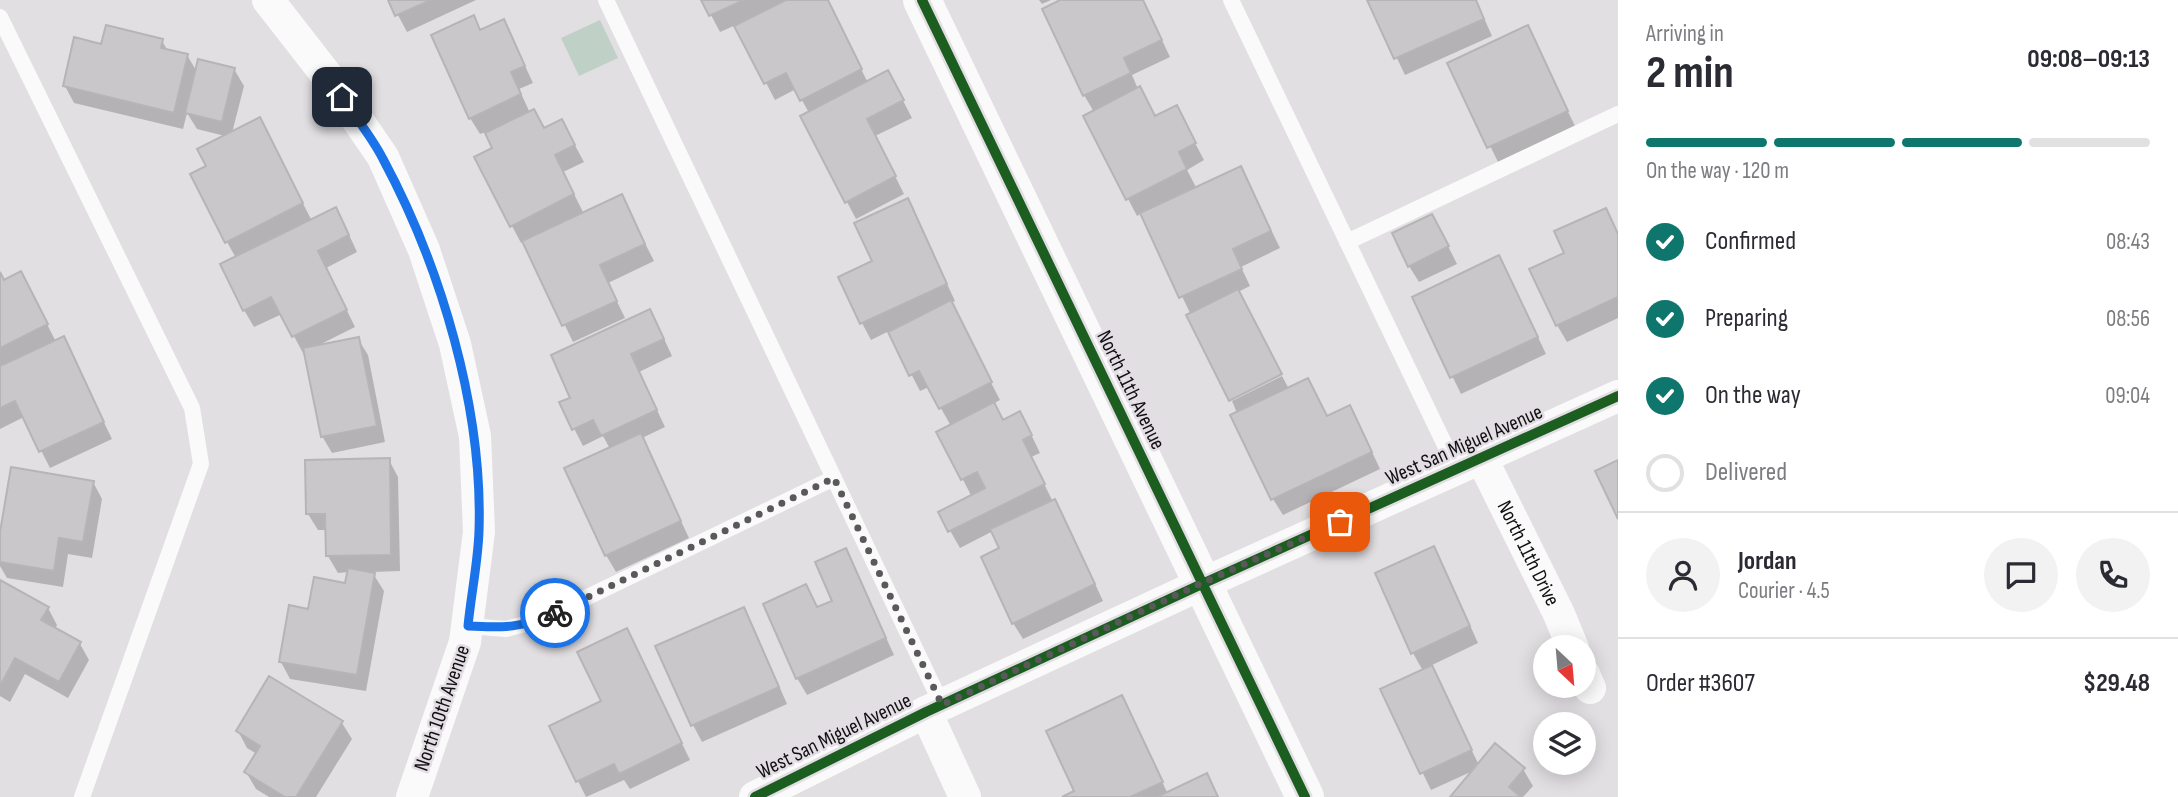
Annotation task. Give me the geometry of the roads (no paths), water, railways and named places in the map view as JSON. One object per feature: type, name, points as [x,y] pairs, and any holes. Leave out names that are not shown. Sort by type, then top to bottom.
[{"type":"street","name":"North 10th Avenue","points":[[268,0],[328,76],[383,157],[424,250],[455,344],[475,436],[479,532],[468,626],[465,642],[412,797]]},
{"type":"street","name":"North 11th Avenue","points":[[922,0],[1305,797]]},
{"type":"street","name":"West San Miguel Avenue","points":[[755,797],[934,708],[1202,583],[1618,396]]},
{"type":"street","name":"North 11th Drive","points":[[1469,465],[1559,614],[1568,635]]},
{"type":"street","points":[[934,708],[965,797]]},
{"type":"lane","points":[[606,0],[834,478],[934,708]]},
{"type":"lane","points":[[1231,0],[1347,242],[1469,465]]},
{"type":"lane","points":[[0,17],[192,408],[201,464],[82,797]]},
{"type":"lane","points":[[1347,242],[1618,114]]},
{"type":"lane","points":[[468,626],[506,629],[540,620],[834,478]]}]
